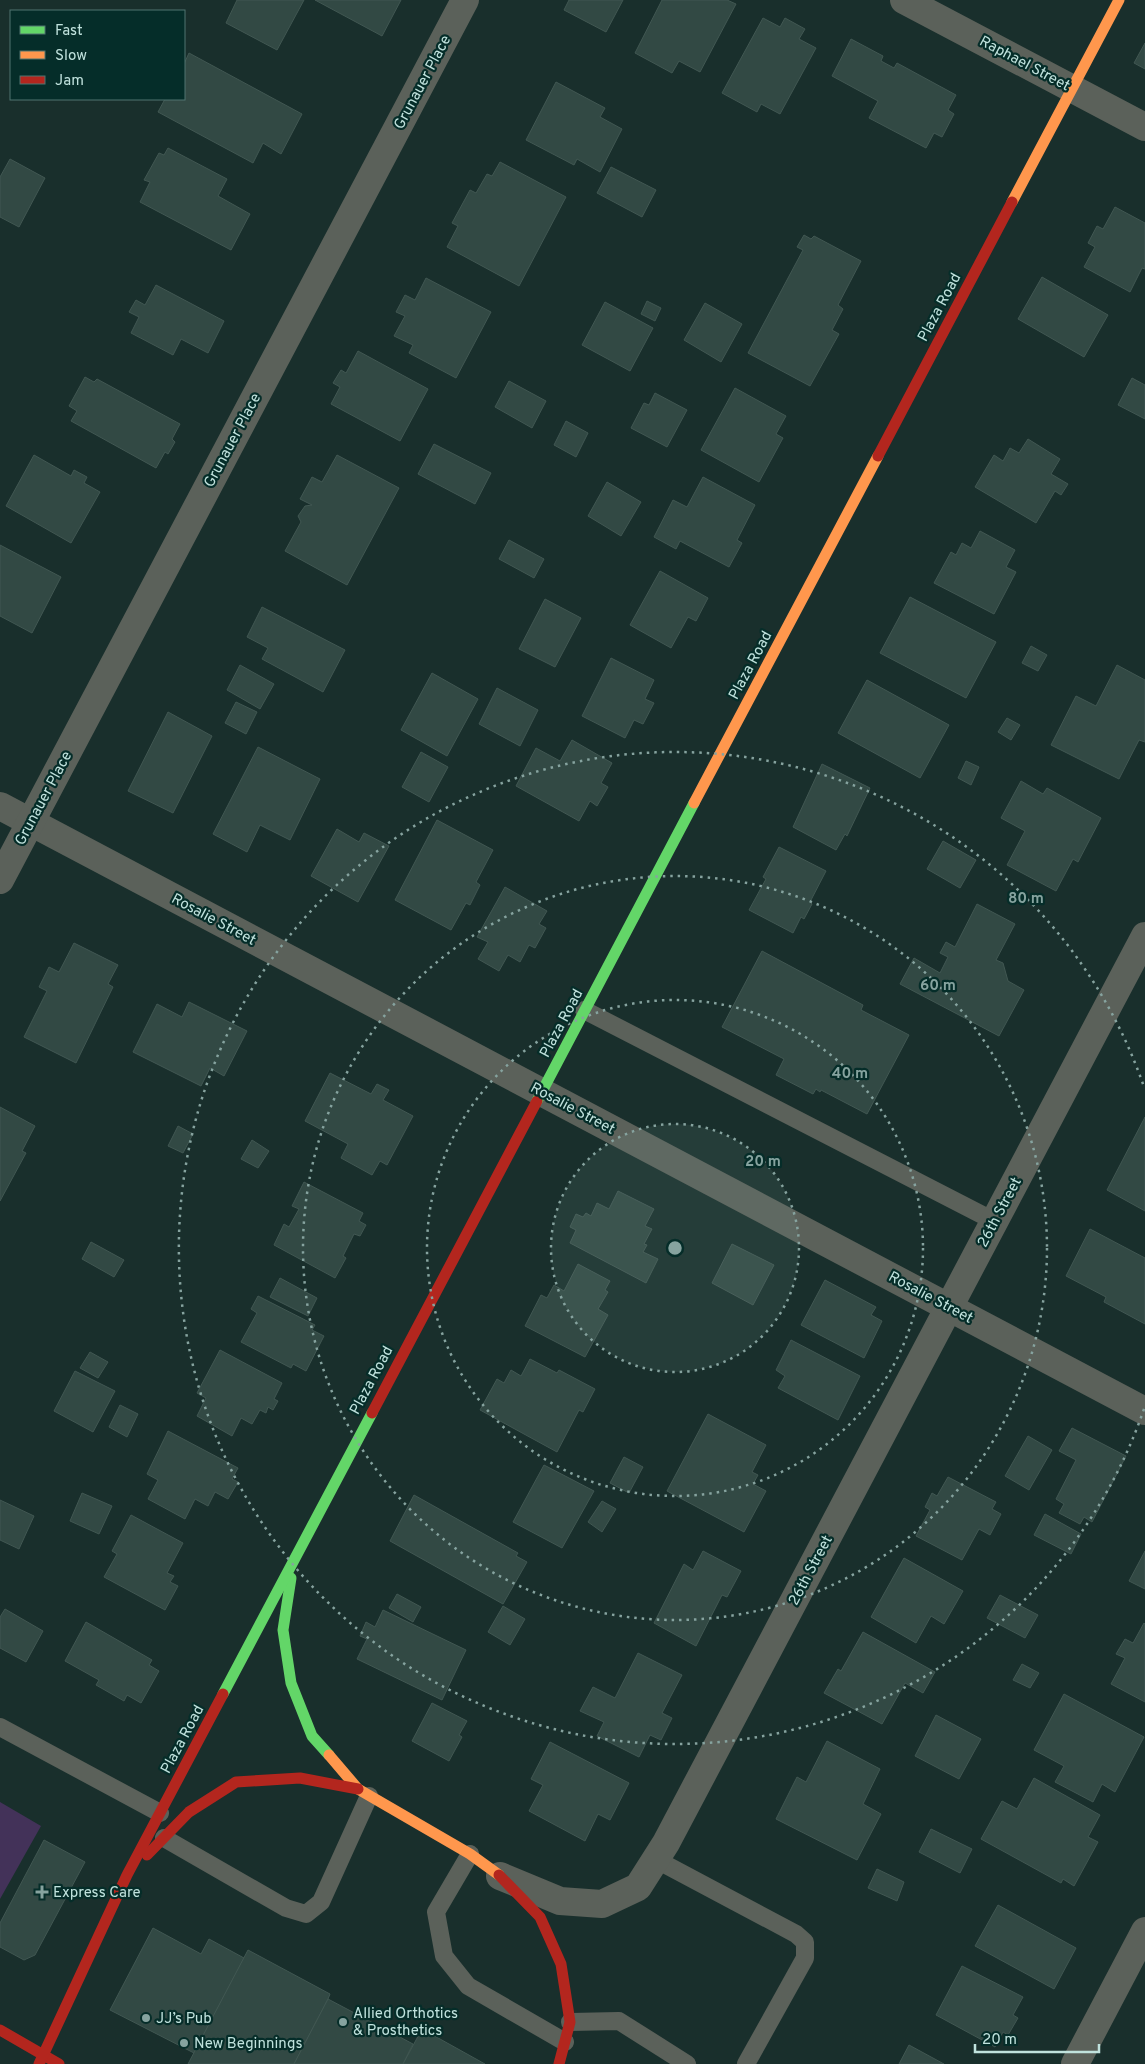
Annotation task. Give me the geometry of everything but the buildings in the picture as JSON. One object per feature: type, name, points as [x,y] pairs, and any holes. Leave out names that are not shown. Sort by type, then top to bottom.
[{"type":"street","name":"Grunauer Place","points":[[0,880],[465,0]]},
{"type":"street","name":"Raphael Street","points":[[904,0],[1145,127]]},
{"type":"street","name":"Plaza Road","points":[[41,2059],[127,1876],[1119,0]]},
{"type":"street","name":"Rosalie Street","points":[[0,806],[1145,1411]]},
{"type":"street","name":"26th Street","points":[[500,1876],[560,1901],[602,1904],[638,1886],[666,1843],[1145,936]]},
{"type":"street","points":[[294,1559],[283,1630],[292,1683],[312,1736],[363,1792]]},
{"type":"street","points":[[127,1876],[189,1812],[236,1782],[300,1778],[363,1792],[470,1854],[500,1876],[540,1917],[561,1964],[570,2022],[559,2064]]},
{"type":"street","points":[[1075,2064],[1145,1931]]},
{"type":"street","points":[[0,2030],[41,2059],[59,2064]]},
{"type":"lane","points":[[584,1010],[994,1220]]},
{"type":"lane","points":[[0,1727],[160,1813]]},
{"type":"lane","points":[[164,1838],[286,1908],[306,1914],[321,1902],[363,1792]]},
{"type":"lane","points":[[470,1854],[436,1912],[444,1956],[468,1986],[565,2042]]},
{"type":"lane","points":[[655,1859],[796,1934],[805,1942],[805,1958],[746,2064]]},
{"type":"lane","points":[[570,2022],[619,2021],[687,2064]]},
{"type":"shaded area","points":[[0,1802],[41,1826],[0,1899]]},
{"type":"traffic: fast","points":[[537,1101],[694,803]]},
{"type":"traffic: fast","points":[[223,1694],[372,1413]]},
{"type":"traffic: fast","points":[[291,1578],[283,1630],[291,1683],[312,1736],[329,1755]]},
{"type":"traffic: slow","points":[[1012,202],[1119,0]]},
{"type":"traffic: slow","points":[[694,803],[878,456]]},
{"type":"traffic: slow","points":[[329,1755],[358,1789],[470,1854],[499,1875]]},
{"type":"traffic: jam","points":[[878,456],[1012,202]]},
{"type":"traffic: jam","points":[[372,1413],[537,1101]]},
{"type":"traffic: jam","points":[[39,2064],[127,1875],[223,1694]]},
{"type":"traffic: jam","points":[[147,1855],[189,1812],[236,1782],[300,1778],[358,1789]]},
{"type":"traffic: jam","points":[[499,1875],[540,1917],[561,1964],[570,2022],[559,2064]]},
{"type":"traffic: jam","points":[[0,2030],[59,2064]]},
{"type":"place","name":"Express Care","points":[[42,1892]]},
{"type":"place","name":"JJ’s Pub","points":[[146,2018]]},
{"type":"place","name":"Allied Orthotics & Prosthetics","points":[[343,2022]]},
{"type":"place","name":"New Beginnings","points":[[184,2043]]}]
